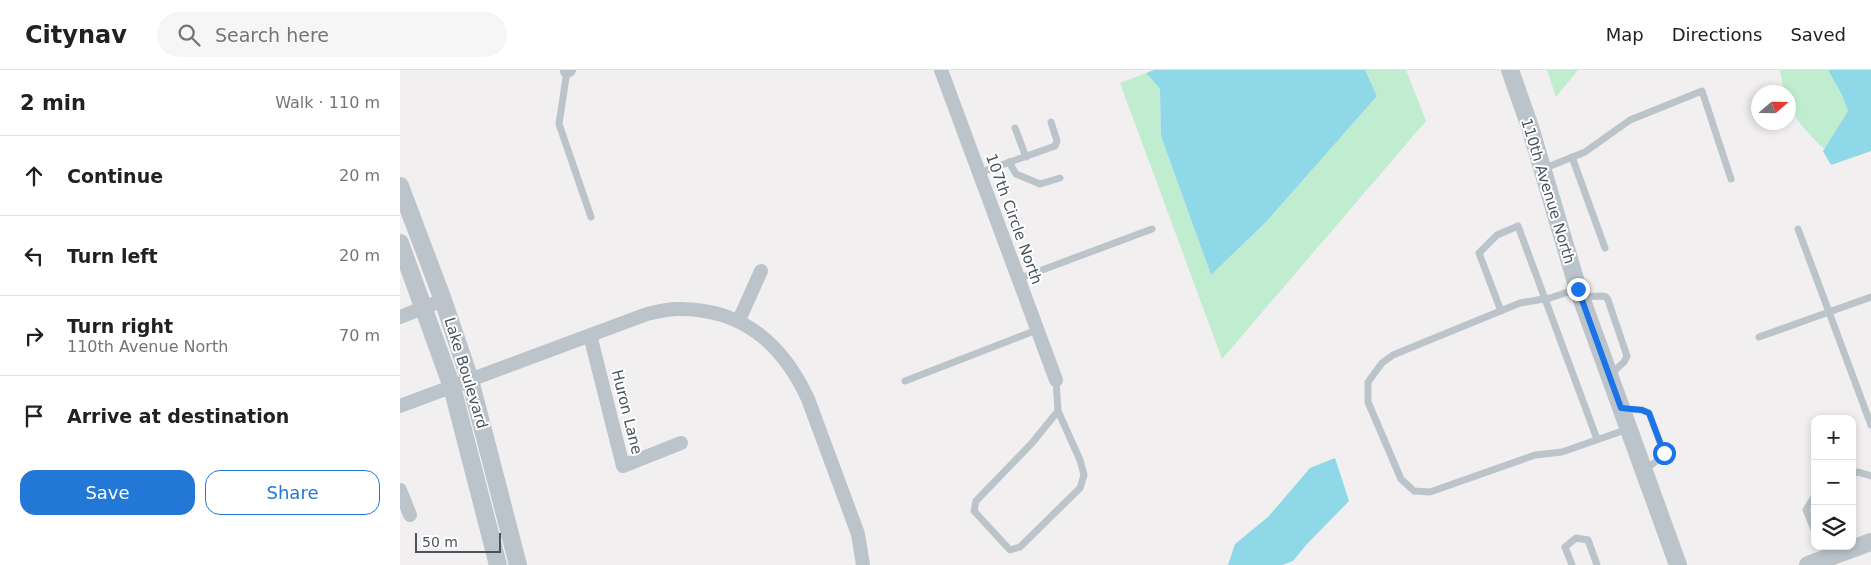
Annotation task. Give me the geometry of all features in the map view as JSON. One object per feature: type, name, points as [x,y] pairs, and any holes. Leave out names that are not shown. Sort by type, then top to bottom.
[{"type":"street","name":"107th Circle North","points":[[941,70],[1056,380]]},
{"type":"street","name":"110th Avenue North","points":[[1510,70],[1530,126],[1579,293],[1678,565]]},
{"type":"street","name":"Lake Boulevard","points":[[400,186],[443,300],[470,380],[518,565]]},
{"type":"street","name":"Lake Boulevard","points":[[400,243],[452,386],[498,565]]},
{"type":"street","points":[[738,320],[761,272]]},
{"type":"street","points":[[400,317],[443,300]]},
{"type":"street","points":[[400,406],[647,314],[676,309],[707,312],[738,320],[763,337],[784,358],[798,377],[858,534],[863,565]]},
{"type":"street","name":"Huron Lane","points":[[590,335],[624,466],[682,443]]},
{"type":"street","points":[[400,490],[410,515]]},
{"type":"street","points":[[1808,565],[1871,542]]},
{"type":"lane","points":[[567,70],[559,124],[591,217]]},
{"type":"lane","points":[[1542,169],[1585,152],[1630,120],[1702,91],[1732,179]]},
{"type":"lane","points":[[979,173],[1055,146],[1057,142],[1051,122]]},
{"type":"lane","points":[[1015,128],[1026,157]]},
{"type":"lane","points":[[1572,157],[1605,248]]},
{"type":"lane","points":[[1009,162],[1016,174],[1040,184],[1060,178]]},
{"type":"lane","points":[[1501,311],[1479,253],[1497,235],[1518,226],[1597,439]]},
{"type":"lane","points":[[1798,228],[1871,425]]},
{"type":"lane","points":[[1018,279],[1152,230]]},
{"type":"lane","points":[[1609,376],[1624,362],[1628,356],[1627,351],[1606,296],[1579,293],[1520,303],[1393,355],[1382,363],[1368,382],[1368,402],[1402,479],[1414,491],[1430,492],[1535,455],[1562,452],[1628,429]]},
{"type":"lane","points":[[1759,337],[1871,297]]},
{"type":"lane","points":[[905,381],[1037,330]]},
{"type":"lane","points":[[1056,380],[1058,412],[1080,460],[1084,475],[1080,488],[1020,547],[1010,550],[974,511],[976,501],[1032,443],[1058,412]]},
{"type":"lane","points":[[1621,408],[1642,410],[1651,416],[1664,453],[1661,458],[1643,470]]},
{"type":"lane","points":[[1856,473],[1871,476]]},
{"type":"lane","points":[[1811,502],[1806,510],[1811,522]]},
{"type":"lane","points":[[1572,565],[1565,548],[1576,538],[1588,540],[1597,565]]},
{"type":"green space","points":[[1365,70],[1406,70],[1426,121],[1222,359],[1120,83],[1146,73],[1160,89],[1161,136],[1211,275],[1266,222],[1377,96]]},
{"type":"green space","points":[[1547,70],[1578,70],[1556,97]]},
{"type":"green space","points":[[1780,70],[1828,70],[1842,95],[1848,111],[1824,149],[1800,124],[1796,116],[1796,85],[1783,85]]},
{"type":"water","points":[[1154,70],[1365,70],[1377,96],[1266,222],[1211,275],[1161,136],[1160,89],[1146,73]]},
{"type":"water","points":[[1828,70],[1871,70],[1871,151],[1831,165],[1823,151],[1848,111],[1842,95]]},
{"type":"water","points":[[1335,458],[1349,501],[1293,561],[1282,565],[1228,565],[1235,544],[1268,517],[1310,468]]},
{"type":"route","points":[[1578,289],[1621,408],[1642,410],[1649,413],[1664,453]]}]
